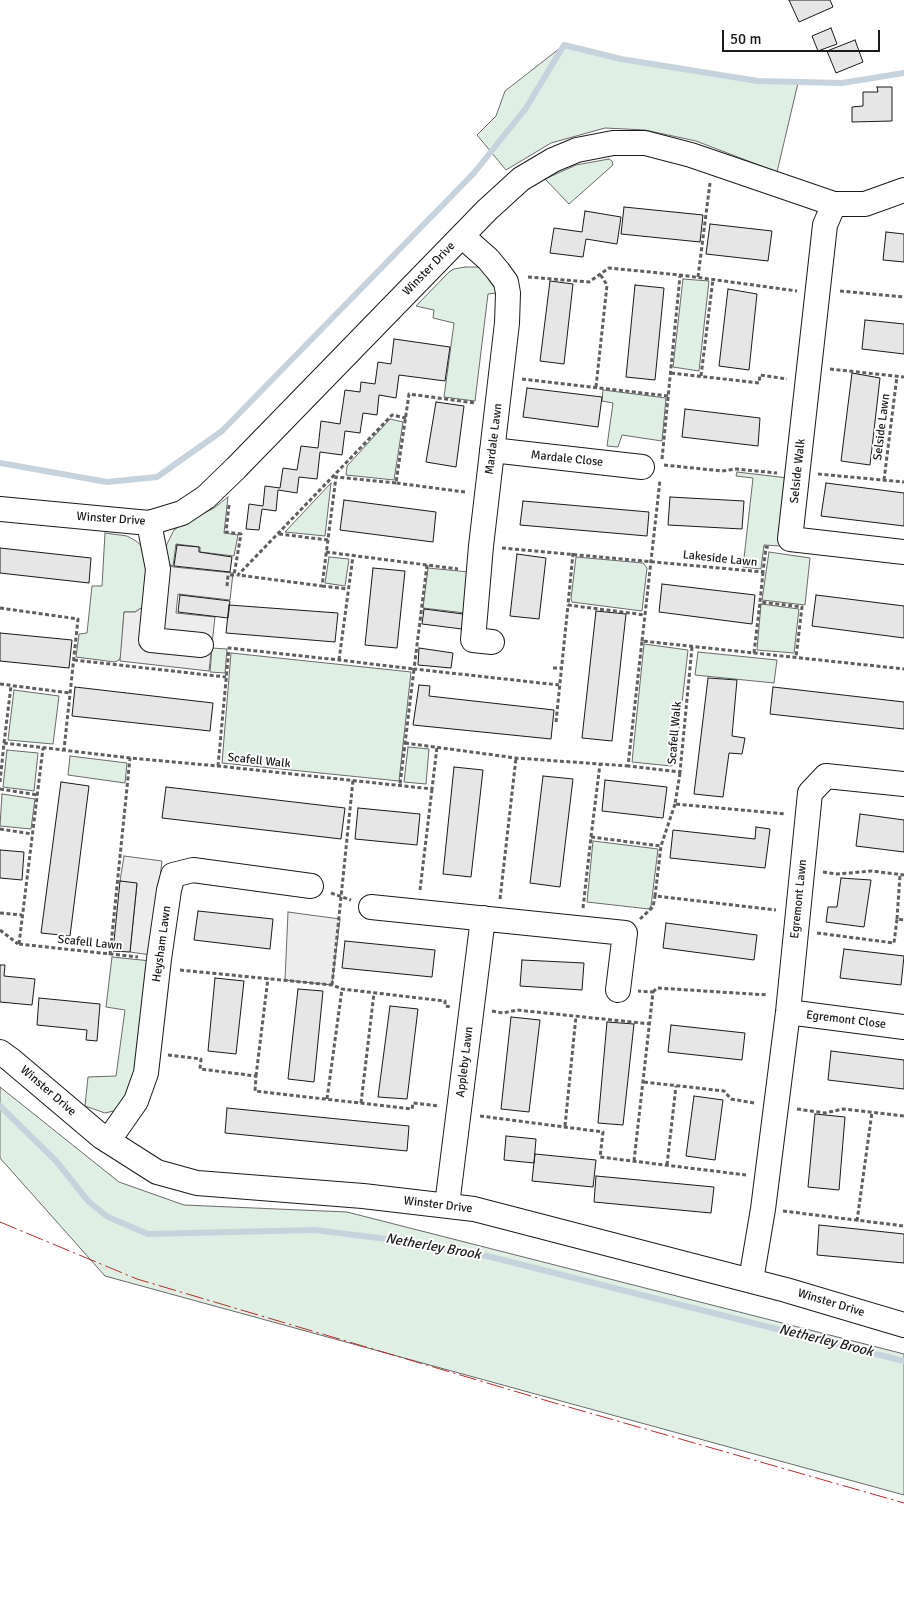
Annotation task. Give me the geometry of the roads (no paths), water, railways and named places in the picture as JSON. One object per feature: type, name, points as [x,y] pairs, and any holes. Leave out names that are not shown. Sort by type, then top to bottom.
[{"type":"street","name":"Winster Drive","points":[[0,509],[149,523],[182,513],[206,497],[220,484],[487,210],[521,180],[553,160],[577,150],[613,143],[645,143],[691,155],[834,204],[865,204],[904,190]]},
{"type":"street","name":"Selside Walk","points":[[834,204],[825,225],[790,539],[904,552]]},
{"type":"street","name":"Mardale Lawn","points":[[462,236],[488,259],[506,282],[508,293],[508,323],[481,546],[473,640],[492,642]]},
{"type":"street","name":"Mardale Close","points":[[492,450],[651,471]]},
{"type":"street","points":[[149,523],[158,569],[151,640],[200,645]]},
{"type":"street","name":"Egremont Lawn","points":[[751,1280],[763,1209],[788,1004],[810,793],[826,776],[904,784]]},
{"type":"street","name":"Heysham Lawn","points":[[108,1141],[136,1101],[146,1073],[158,964],[169,890],[173,876],[193,870],[311,886]]},
{"type":"street","points":[[371,906],[625,933],[618,990]]},
{"type":"street","name":"Appleby Lawn","points":[[446,1206],[471,1009],[490,919]]},
{"type":"street","name":"Egremont Close","points":[[788,1004],[904,1027]]},
{"type":"street","name":"Winster Drive","points":[[0,1052],[108,1141],[157,1172],[197,1183],[363,1196],[474,1209],[751,1280],[904,1326]]},
{"type":"waterway","points":[[0,463],[107,482],[157,477],[222,431],[474,173],[526,108],[564,45],[621,59],[758,81],[842,83],[904,73]]},
{"type":"waterway","name":"Netherley Brook","points":[[0,1106],[56,1161],[89,1202],[108,1217],[148,1234],[315,1230],[387,1239],[487,1256],[904,1361]]}]
